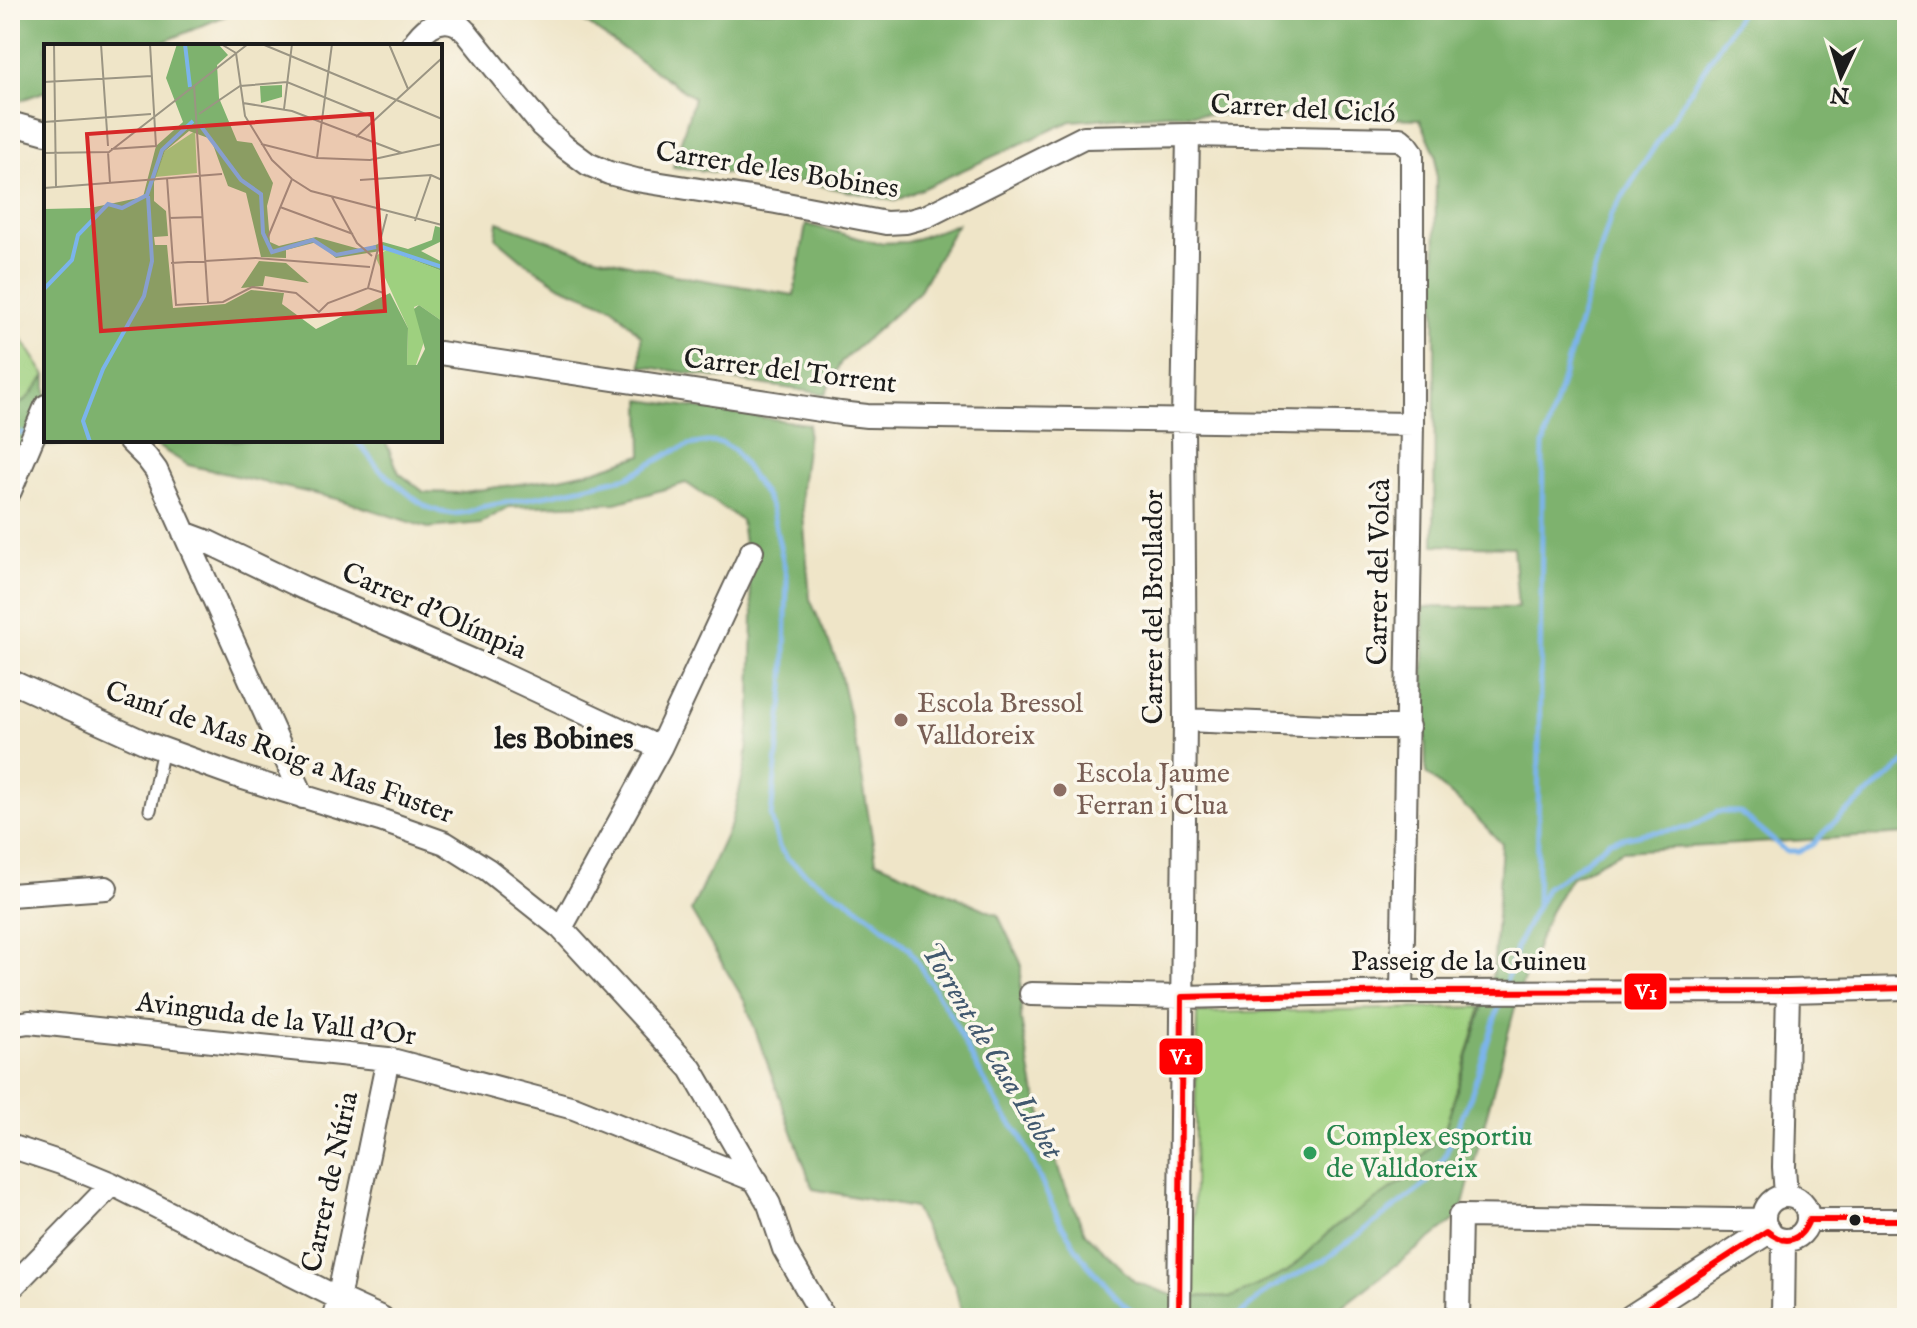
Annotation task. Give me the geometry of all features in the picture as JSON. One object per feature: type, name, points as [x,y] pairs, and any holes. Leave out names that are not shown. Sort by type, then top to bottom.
[{"type":"street","name":"Carrer de les Bobines","points":[[414,44],[433,24],[443,21],[456,23],[542,126],[588,164],[609,173],[886,223],[927,216],[1084,137],[1188,135]]},
{"type":"street","points":[[10,123],[44,132]]},
{"type":"street","name":"Carrer del Cicló","points":[[1188,135],[1400,139],[1412,152]]},
{"type":"street","name":"Carrer del Brollador","points":[[1179,1318],[1185,720],[1183,421],[1188,135]]},
{"type":"street","name":"Carrer del Volcà","points":[[1402,992],[1412,424],[1412,152]]},
{"type":"street","name":"Carrer del Torrent","points":[[442,353],[867,416],[1412,424]]},
{"type":"street","points":[[10,491],[38,425]]},
{"type":"street","points":[[131,442],[156,470],[303,797]]},
{"type":"street","name":"Carrer d'Olímpia","points":[[184,533],[476,662],[660,748]]},
{"type":"street","points":[[561,928],[660,748],[752,551]]},
{"type":"street","name":"Camí de Mas Roig a Mas Fuster","points":[[10,681],[163,749],[445,843],[488,870],[561,928],[691,1069],[757,1181],[769,1204],[784,1249],[824,1318]]},
{"type":"street","points":[[1185,720],[1408,727]]},
{"type":"street","points":[[10,895],[106,888]]},
{"type":"street","name":"Passeig de la Guineu","points":[[1031,994],[1182,997],[1907,988]]},
{"type":"street","points":[[1786,1195],[1788,991]]},
{"type":"street","name":"Avinguda de la Vall d'Or","points":[[10,1025],[29,1022],[388,1059],[574,1108],[757,1181]]},
{"type":"street","name":"Carrer de Núria","points":[[336,1308],[388,1059]]},
{"type":"street","points":[[10,1146],[112,1184],[336,1308],[382,1318]]},
{"type":"street","points":[[10,1289],[112,1184]]},
{"type":"street","points":[[1458,1318],[1460,1216],[1735,1220],[1772,1230],[1793,1240],[1806,1228],[1808,1212],[1800,1200],[1786,1195],[1767,1205],[1772,1230],[1783,1318]]},
{"type":"street","points":[[1809,1220],[1907,1220]]},
{"type":"street","points":[[1632,1318],[1772,1230]]},
{"type":"lane","points":[[150,810],[163,749]]},
{"type":"green space","points":[[10,10],[239,10],[159,44],[44,44],[44,92],[10,104]]},
{"type":"green space","points":[[567,10],[1907,10],[1907,834],[1622,851],[1570,878],[1550,912],[1519,992],[1460,1216],[1327,1318],[963,1318],[955,1286],[914,1208],[813,1189],[745,1002],[691,911],[731,824],[746,763],[753,613],[741,520],[686,483],[616,503],[509,507],[481,523],[428,528],[341,500],[188,465],[150,442],[386,442],[399,473],[424,492],[457,493],[560,478],[642,455],[641,400],[809,424],[801,489],[810,599],[838,664],[858,753],[876,861],[998,915],[1021,963],[1021,1020],[1034,1089],[1060,1174],[1085,1233],[1135,1282],[1175,1296],[1232,1297],[1287,1272],[1333,1228],[1405,1180],[1446,1126],[1493,973],[1502,844],[1426,773],[1423,607],[1518,608],[1513,547],[1434,545],[1436,155],[1420,119],[1168,114],[1071,121],[895,201],[812,184],[673,167],[694,98]]},
{"type":"green space","points":[[498,222],[584,253],[674,275],[794,295],[806,224],[877,243],[907,242],[957,224],[919,292],[841,362],[825,394],[641,366],[641,336],[613,307],[561,286],[522,260],[496,238]]},
{"type":"green space","points":[[10,321],[44,373],[44,378],[26,400],[10,408]]},
{"type":"green space","points":[[44,378],[44,442],[74,442],[27,448],[10,455],[10,408],[26,400]]},
{"type":"green space","name":"Complex esportiu de Valldoreix","points":[[1481,1007],[1446,1126],[1405,1180],[1333,1228],[1287,1272],[1232,1297],[1192,1296],[1197,1013]]},
{"type":"waterway","points":[[1537,905],[1543,446],[1611,215],[1742,10]]},
{"type":"waterway","name":"Torrent de Casa Llobet","points":[[10,432],[29,434]]},
{"type":"waterway","name":"Torrent de Casa Llobet","points":[[358,442],[380,470],[415,499],[427,507],[454,514],[628,477],[689,445],[722,443],[734,450],[772,510],[787,579],[784,687],[771,817],[779,847],[810,877],[874,919],[909,949],[951,1016],[1003,1113],[1020,1135],[1058,1218],[1076,1248],[1112,1292],[1142,1318]]},
{"type":"waterway","points":[[1505,986],[1517,945],[1547,887],[1610,841],[1689,828],[1717,812],[1739,812],[1786,851],[1799,851],[1812,845],[1907,761]]},
{"type":"waterway","points":[[1235,1318],[1271,1288],[1323,1261],[1425,1185],[1444,1158],[1471,1095],[1501,999]]},
{"type":"transit line","name":"V1","points":[[1179,1318],[1182,997],[1907,988]]},
{"type":"transit line","name":"V1","points":[[1632,1318],[1767,1231],[1786,1240],[1797,1237],[1809,1220],[1907,1220]]},
{"type":"place","name":"Escola Bressol Valldoreix","points":[[901,720]]},
{"type":"place","name":"Escola Jaume Ferran i Clua","points":[[1060,790]]},
{"type":"place","name":"Complex esportiu de Valldoreix","points":[[1310,1153]]},
{"type":"district","name":"les Bobines","points":[[564,740]]}]
